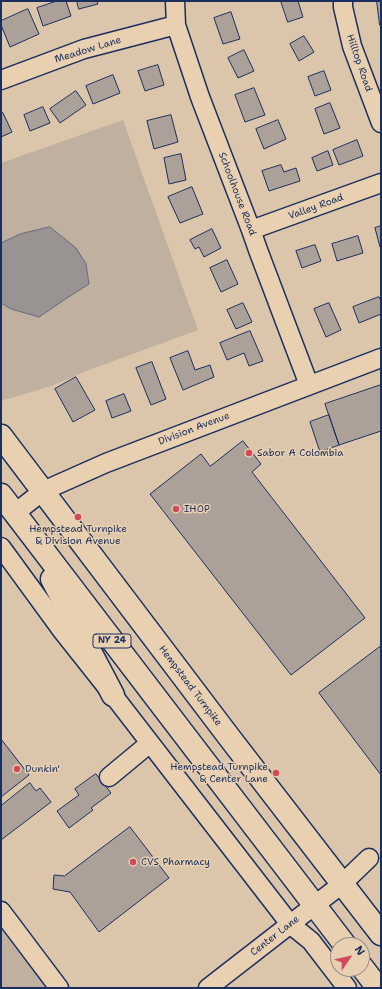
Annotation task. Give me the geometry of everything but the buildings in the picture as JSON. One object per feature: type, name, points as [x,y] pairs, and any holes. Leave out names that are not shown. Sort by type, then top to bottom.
[{"type":"main road","name":"Hempstead Turnpike","points":[[1,436],[381,934]]},
{"type":"main road","name":"NY 24","points":[[1,495],[339,937]]},
{"type":"main road","points":[[18,517],[113,695]]},
{"type":"main road","points":[[370,977],[378,988]]},
{"type":"street","name":"Schoolhouse Road","points":[[175,1],[176,25],[200,97],[309,385]]},
{"type":"street","name":"Hilltop Road","points":[[342,1],[352,46],[381,123]]},
{"type":"street","name":"Meadow Lane","points":[[1,80],[84,49],[176,25]]},
{"type":"street","name":"Valley Road","points":[[251,230],[381,183]]},
{"type":"street","name":"Division Avenue","points":[[18,517],[43,491],[106,463],[381,358]]},
{"type":"street","points":[[1,547],[63,632],[290,924],[311,941],[347,988]]},
{"type":"street","points":[[108,777],[150,743]]},
{"type":"street","name":"Center Lane","points":[[208,988],[342,884],[370,858]]},
{"type":"street","points":[[1,911],[59,988]]},
{"type":"shaded area","points":[[123,120],[198,330],[89,370],[51,386],[1,401],[1,163]]},
{"type":"shaded area","points":[[50,227],[76,248],[86,264],[89,284],[39,317],[11,309],[1,303],[1,243],[20,234]]},
{"type":"shaded area","points":[[1,924],[50,988],[1,988]]},
{"type":"place","name":"Sabor A Colombia","points":[[249,453]]},
{"type":"place","name":"IHOP","points":[[176,509]]},
{"type":"place","name":"Hempstead Turnpike & Division Avenue","points":[[78,517]]},
{"type":"place","name":"Dunkin'","points":[[17,769]]},
{"type":"place","name":"Hempstead Turnpike & Center Lane","points":[[276,773]]},
{"type":"place","name":"CVS Pharmacy","points":[[133,862]]}]
